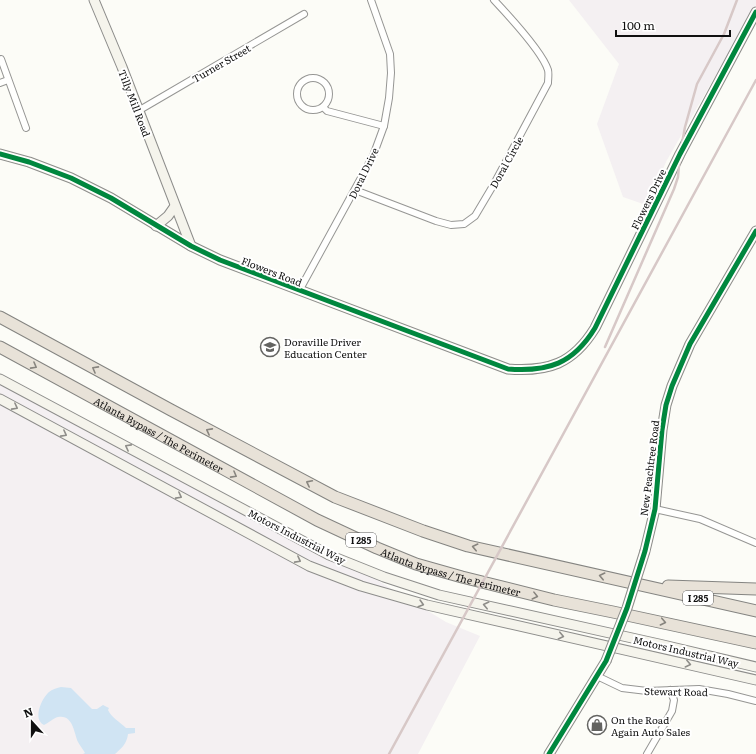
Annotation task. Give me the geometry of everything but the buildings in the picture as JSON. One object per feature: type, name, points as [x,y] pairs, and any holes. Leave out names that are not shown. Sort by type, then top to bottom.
[{"type":"highway","name":"I 285","points":[[0,317],[171,410],[335,496],[423,531],[468,546],[756,611]]},
{"type":"highway","name":"Atlanta Bypass / The Perimeter","points":[[0,347],[318,520],[377,548],[416,564],[554,600],[756,643]]},
{"type":"highway","points":[[640,585],[756,589]]},
{"type":"street","name":"Tilly Mill Road","points":[[94,0],[191,246]]},
{"type":"street","name":"Doral Drive","points":[[300,291],[373,156],[384,126],[389,98],[391,73],[390,54],[371,0]]},
{"type":"street","name":"Doral Circle","points":[[355,190],[436,221],[451,225],[464,224],[475,216],[501,172],[548,83],[548,72],[543,60],[531,43],[494,0]]},
{"type":"street","name":"Flowers Drive","points":[[549,368],[578,352],[595,328],[680,154],[752,27],[756,12]]},
{"type":"street","name":"Turner Street","points":[[138,111],[304,14]]},
{"type":"street","points":[[1,59],[26,128]]},
{"type":"street","points":[[316,77],[327,84],[330,90],[330,96],[328,102],[323,107],[317,110],[311,110],[305,108],[300,103],[297,98],[297,91],[299,85],[304,80],[316,77]]},
{"type":"street","points":[[0,83],[8,80]]},
{"type":"street","points":[[323,107],[327,111],[384,126]]},
{"type":"street","name":"Flowers Road","points":[[0,154],[29,162],[71,178],[111,198],[191,246],[227,263],[508,369],[525,370],[549,368]]},
{"type":"street","points":[[156,226],[168,216],[175,206]]},
{"type":"street","name":"New Peachtree Road","points":[[549,754],[606,660],[627,608],[645,551],[655,508],[662,430],[666,405],[672,386],[690,344],[756,231]]},
{"type":"street","name":"Motors Industrial Way","points":[[0,379],[329,555],[384,577],[439,595],[756,667]]},
{"type":"street","name":"Motors Industrial Way","points":[[0,399],[309,566],[361,586],[427,605],[756,680]]},
{"type":"street","points":[[655,508],[700,519],[756,544]]},
{"type":"street","name":"Stewart Road","points":[[597,676],[622,688],[647,691],[699,689],[756,701]]},
{"type":"street","points":[[647,754],[672,712],[674,700],[670,690]]},
{"type":"shaded area","points":[[569,0],[756,0],[756,5],[667,160],[646,205],[623,197],[597,124],[619,64]]},
{"type":"shaded area","points":[[0,377],[223,492],[377,580],[446,622],[480,636],[418,754],[0,754]]},
{"type":"water","points":[[61,687],[71,688],[92,709],[97,709],[103,705],[109,708],[108,710],[111,715],[126,728],[135,728],[135,733],[128,734],[124,745],[115,754],[83,754],[85,753],[78,742],[70,721],[67,718],[54,718],[44,725],[40,722],[38,714],[41,703],[49,692]]},
{"type":"railway","points":[[605,347],[674,189],[678,177],[680,154],[685,127],[697,84],[724,34],[737,0]]},
{"type":"railway","points":[[389,754],[756,80]]},
{"type":"cycle path","points":[[0,154],[29,162],[71,178],[111,198],[191,246],[220,260],[508,369],[522,370],[547,367],[568,358],[578,350],[595,328],[680,154],[756,12]]},
{"type":"cycle path","points":[[549,754],[606,661],[627,608],[645,551],[655,509],[662,430],[666,405],[672,386],[690,344],[756,231]]},
{"type":"place","name":"Doraville Driver Education Center","points":[[270,347]]},
{"type":"place","name":"On the Road Again Auto Sales","points":[[597,725]]}]
